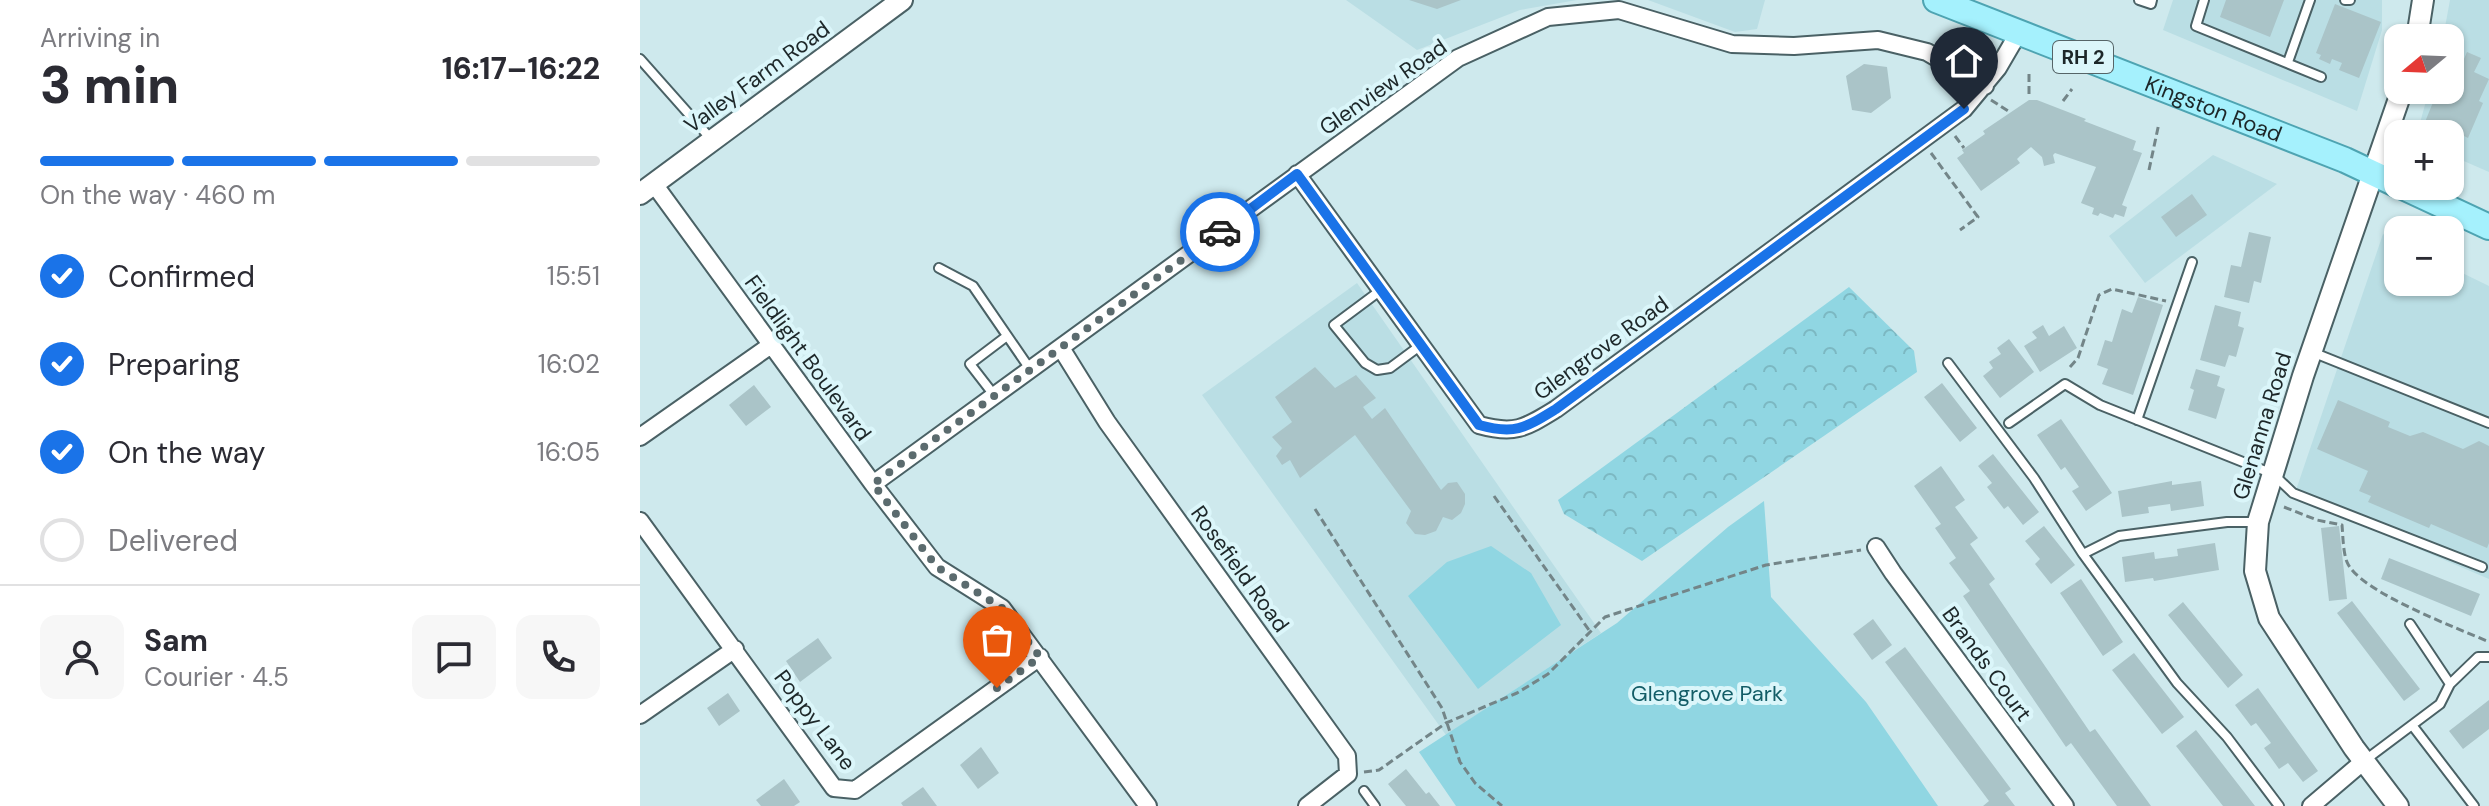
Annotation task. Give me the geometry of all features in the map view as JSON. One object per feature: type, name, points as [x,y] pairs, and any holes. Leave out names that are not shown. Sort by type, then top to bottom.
[{"type":"main road","name":"Kingston Road","points":[[1936,0],[2384,177]]},
{"type":"main road","name":"Kingston Road","points":[[2432,200],[2489,227]]},
{"type":"street","name":"Valley Farm Road","points":[[647,189],[902,0]]},
{"type":"street","points":[[2419,24],[2423,0]]},
{"type":"street","name":"Glenview Road","points":[[873,484],[1458,58],[1548,17],[1619,10],[1732,44],[1794,46],[1878,40],[1927,52],[1988,93]]},
{"type":"street","points":[[1988,93],[2019,32]]},
{"type":"street","name":"Glengrove Road","points":[[1297,174],[1479,425],[1501,431],[1523,429],[1556,409],[1988,93]]},
{"type":"street","name":"Glenanna Road","points":[[2397,104],[2311,351],[2258,522],[2255,571],[2269,618],[2364,761],[2398,806]]},
{"type":"street","name":"Fieldlight Boulevard","points":[[647,189],[771,345],[937,567],[1002,608],[1148,806]]},
{"type":"street","points":[[640,437],[771,345]]},
{"type":"street","name":"Rosefield Road","points":[[1061,348],[1107,422],[1347,756],[1348,774]]},
{"type":"street","name":"Poppy Lane","points":[[640,521],[834,788],[855,790],[1040,657]]},
{"type":"street","name":"Brands Court","points":[[1876,547],[2065,806]]},
{"type":"street","points":[[640,715],[735,649]]},
{"type":"street","points":[[2311,806],[2364,761]]},
{"type":"street","points":[[1307,806],[1348,774]]},
{"type":"lane","points":[[2139,0],[2151,4],[2152,0]]},
{"type":"lane","points":[[2204,0],[2196,26],[2321,77]]},
{"type":"lane","points":[[2288,62],[2310,0]]},
{"type":"lane","points":[[640,59],[712,140]]},
{"type":"lane","points":[[2137,420],[2192,262]]},
{"type":"lane","points":[[939,268],[973,286],[1031,370]]},
{"type":"lane","points":[[1381,290],[1334,325],[1365,363],[1377,370],[1390,368],[1421,345]]},
{"type":"lane","points":[[994,396],[970,364],[1007,336]]},
{"type":"lane","points":[[2311,351],[2489,423]]},
{"type":"lane","points":[[1948,363],[2034,478],[2083,554],[2177,683],[2227,737],[2279,806]]},
{"type":"lane","points":[[2009,423],[2065,384],[2100,405],[2273,474],[2293,493],[2482,567]]},
{"type":"lane","points":[[2083,554],[2119,536],[2227,522],[2258,522]]},
{"type":"lane","points":[[2410,624],[2450,684]]},
{"type":"lane","points":[[2364,761],[2440,704],[2450,684],[2478,657],[2489,657]]},
{"type":"lane","points":[[2412,725],[2474,806]]},
{"type":"lane","points":[[1364,791],[1375,806]]},
{"type":"path","points":[[2029,74],[2029,97]]},
{"type":"path","points":[[2063,101],[2072,89]]},
{"type":"path","points":[[1988,93],[2008,111]]},
{"type":"path","points":[[2149,170],[2159,123]]},
{"type":"path","points":[[1955,136],[1964,148]]},
{"type":"path","points":[[1931,153],[1978,217],[1960,230]]},
{"type":"path","points":[[2070,367],[2078,358],[2099,295],[2112,289],[2178,304]]},
{"type":"path","points":[[1494,496],[1589,631]]},
{"type":"path","points":[[2284,507],[2317,520],[2342,525],[2347,562],[2360,581],[2416,611],[2489,642]]},
{"type":"path","points":[[1315,509],[1442,708],[1460,762],[1475,783],[1502,806]]},
{"type":"path","points":[[1348,774],[1379,770],[1446,723],[1517,693],[1548,674],[1605,617],[1766,565],[1876,547]]},
{"type":"shaded area","points":[[1346,0],[1577,0],[1520,10],[1417,50]]},
{"type":"shaded area","points":[[1648,0],[1765,0],[1757,29],[1735,32]]},
{"type":"shaded area","points":[[2173,0],[2382,0],[2382,30],[2357,111],[2163,30]]},
{"type":"shaded area","points":[[2450,0],[2489,0],[2489,172],[2464,161],[2464,120],[2421,120],[2425,104],[2464,104],[2464,24],[2446,24]]},
{"type":"shaded area","points":[[2213,155],[2277,184],[2145,283],[2109,236]]},
{"type":"shaded area","points":[[2383,234],[2384,296],[2464,296],[2464,274],[2489,286],[2489,579],[2294,496]]},
{"type":"shaded area","points":[[1357,283],[1601,633],[1446,735],[1202,395]]},
{"type":"green space","points":[[1849,287],[1914,351],[1917,372],[1642,561],[1564,514],[1558,500]]},
{"type":"green space","name":"Glengrove Park","points":[[1764,501],[1771,597],[1866,702],[1938,806],[1456,806],[1419,752],[1617,623],[1728,527]]},
{"type":"green space","points":[[1491,546],[1531,573],[1561,625],[1478,689],[1408,596],[1447,562]]},
{"type":"building","points":[[1409,0],[1461,0],[1437,9]]},
{"type":"building","points":[[2226,0],[2284,0],[2270,37],[2220,17]]},
{"type":"building","points":[[2335,4],[2381,22],[2359,78],[2339,70],[2342,63],[2332,59],[2330,64],[2319,59],[2321,55],[2316,53]]},
{"type":"building","points":[[2467,52],[2481,58],[2474,72],[2489,79],[2468,138],[2464,136],[2464,120],[2426,120],[2432,104],[2464,104],[2464,59]]},
{"type":"building","points":[[1864,64],[1887,67],[1891,98],[1871,113],[1852,110],[1846,76]]},
{"type":"building","points":[[2029,100],[2037,100],[2136,141],[2133,150],[2142,153],[2122,205],[2127,207],[2124,217],[2115,214],[2113,218],[2100,213],[2098,216],[2092,214],[2094,208],[2081,203],[2096,167],[2055,153],[2055,163],[2044,166],[2042,157],[2031,147],[2017,159],[2020,163],[1981,191],[1957,158],[1964,153],[1962,150],[1985,134],[1983,131]]},
{"type":"building","points":[[2192,194],[2207,215],[2176,237],[2161,217]]},
{"type":"building","points":[[2249,232],[2271,237],[2261,283],[2254,281],[2249,303],[2224,297],[2231,265],[2241,267]]},
{"type":"building","points":[[2138,297],[2163,305],[2133,395],[2102,384],[2108,369],[2097,365],[2105,340],[2112,342],[2122,309],[2132,313]]},
{"type":"building","points":[[2215,305],[2241,312],[2238,326],[2244,328],[2236,357],[2229,355],[2225,367],[2200,360]]},
{"type":"building","points":[[2043,325],[2049,336],[2064,326],[2077,348],[2040,372],[2024,346],[2037,338],[2032,332]]},
{"type":"building","points":[[2009,339],[2034,372],[2000,398],[1983,376],[1993,368],[1989,362],[2001,354],[1997,348]]},
{"type":"building","points":[[1315,367],[1335,388],[1356,375],[1376,398],[1363,407],[1372,419],[1385,408],[1441,490],[1448,483],[1457,482],[1465,494],[1461,513],[1452,520],[1443,517],[1436,531],[1425,535],[1415,534],[1406,523],[1411,511],[1355,435],[1300,478],[1290,460],[1282,465],[1276,456],[1282,448],[1272,437],[1292,422],[1275,397]]},
{"type":"building","points":[[2196,369],[2220,376],[2217,386],[2225,389],[2216,419],[2188,410]]},
{"type":"building","points":[[1942,383],[1977,428],[1960,442],[1924,397]]},
{"type":"building","points":[[754,385],[771,407],[746,426],[729,405]]},
{"type":"building","points":[[2338,400],[2390,422],[2388,427],[2410,436],[2423,432],[2463,449],[2479,441],[2489,446],[2487,548],[2368,502],[2371,496],[2359,491],[2368,471],[2317,449]]},
{"type":"building","points":[[2061,419],[2112,493],[2086,511],[2072,491],[2079,487],[2065,467],[2061,470],[2037,435]]},
{"type":"building","points":[[1993,454],[2039,512],[2023,525],[2008,506],[2004,509],[1987,487],[1992,483],[1978,466]]},
{"type":"building","points":[[1941,466],[1965,500],[1955,507],[1978,538],[1970,544],[1995,579],[1989,584],[2090,732],[2095,729],[2151,806],[2117,806],[2071,743],[2066,747],[1963,596],[1970,591],[1949,563],[1956,558],[1935,528],[1941,524],[1914,486]]},
{"type":"building","points":[[2172,481],[2172,485],[2201,481],[2204,506],[2171,511],[2170,504],[2148,507],[2149,513],[2122,517],[2118,491]]},
{"type":"building","points":[[2044,526],[2075,565],[2051,584],[2035,564],[2040,559],[2025,541]]},
{"type":"building","points":[[2339,526],[2347,599],[2329,601],[2321,528]]},
{"type":"building","points":[[2215,543],[2219,570],[2154,581],[2153,578],[2125,582],[2122,557],[2154,552],[2155,559],[2178,556],[2177,549]]},
{"type":"building","points":[[2389,558],[2480,594],[2471,616],[2381,579]]},
{"type":"building","points":[[2081,579],[2123,642],[2103,656],[2060,593]]},
{"type":"building","points":[[2352,601],[2420,689],[2404,701],[2337,613]]},
{"type":"building","points":[[2183,602],[2243,675],[2228,688],[2168,615]]},
{"type":"building","points":[[1873,619],[1892,645],[1872,660],[1853,634]]},
{"type":"building","points":[[818,638],[832,658],[800,682],[786,661]]},
{"type":"building","points":[[1905,647],[2011,789],[2005,793],[2015,806],[1983,806],[1989,801],[1885,662]]},
{"type":"building","points":[[2134,653],[2184,717],[2162,734],[2112,670]]},
{"type":"building","points":[[2258,688],[2318,771],[2303,782],[2288,763],[2279,769],[2264,748],[2271,743],[2256,723],[2251,726],[2235,705]]},
{"type":"building","points":[[728,693],[740,711],[719,726],[707,708]]},
{"type":"building","points":[[2489,700],[2489,729],[2463,749],[2449,731]]},
{"type":"building","points":[[2196,730],[2255,806],[2223,806],[2176,746]]},
{"type":"building","points":[[981,747],[999,773],[978,789],[960,765]]},
{"type":"building","points":[[1406,769],[1440,806],[1406,806],[1388,784]]},
{"type":"building","points":[[784,779],[800,802],[794,806],[761,806],[756,800]]},
{"type":"building","points":[[923,787],[937,806],[903,806],[901,803]]},
{"type":"way so far","points":[[997,688],[1040,657],[1002,608],[937,567],[873,484],[1220,232]]},
{"type":"route","points":[[1220,232],[1297,174],[1479,425],[1501,431],[1523,429],[1556,409],[1964,109]]}]
